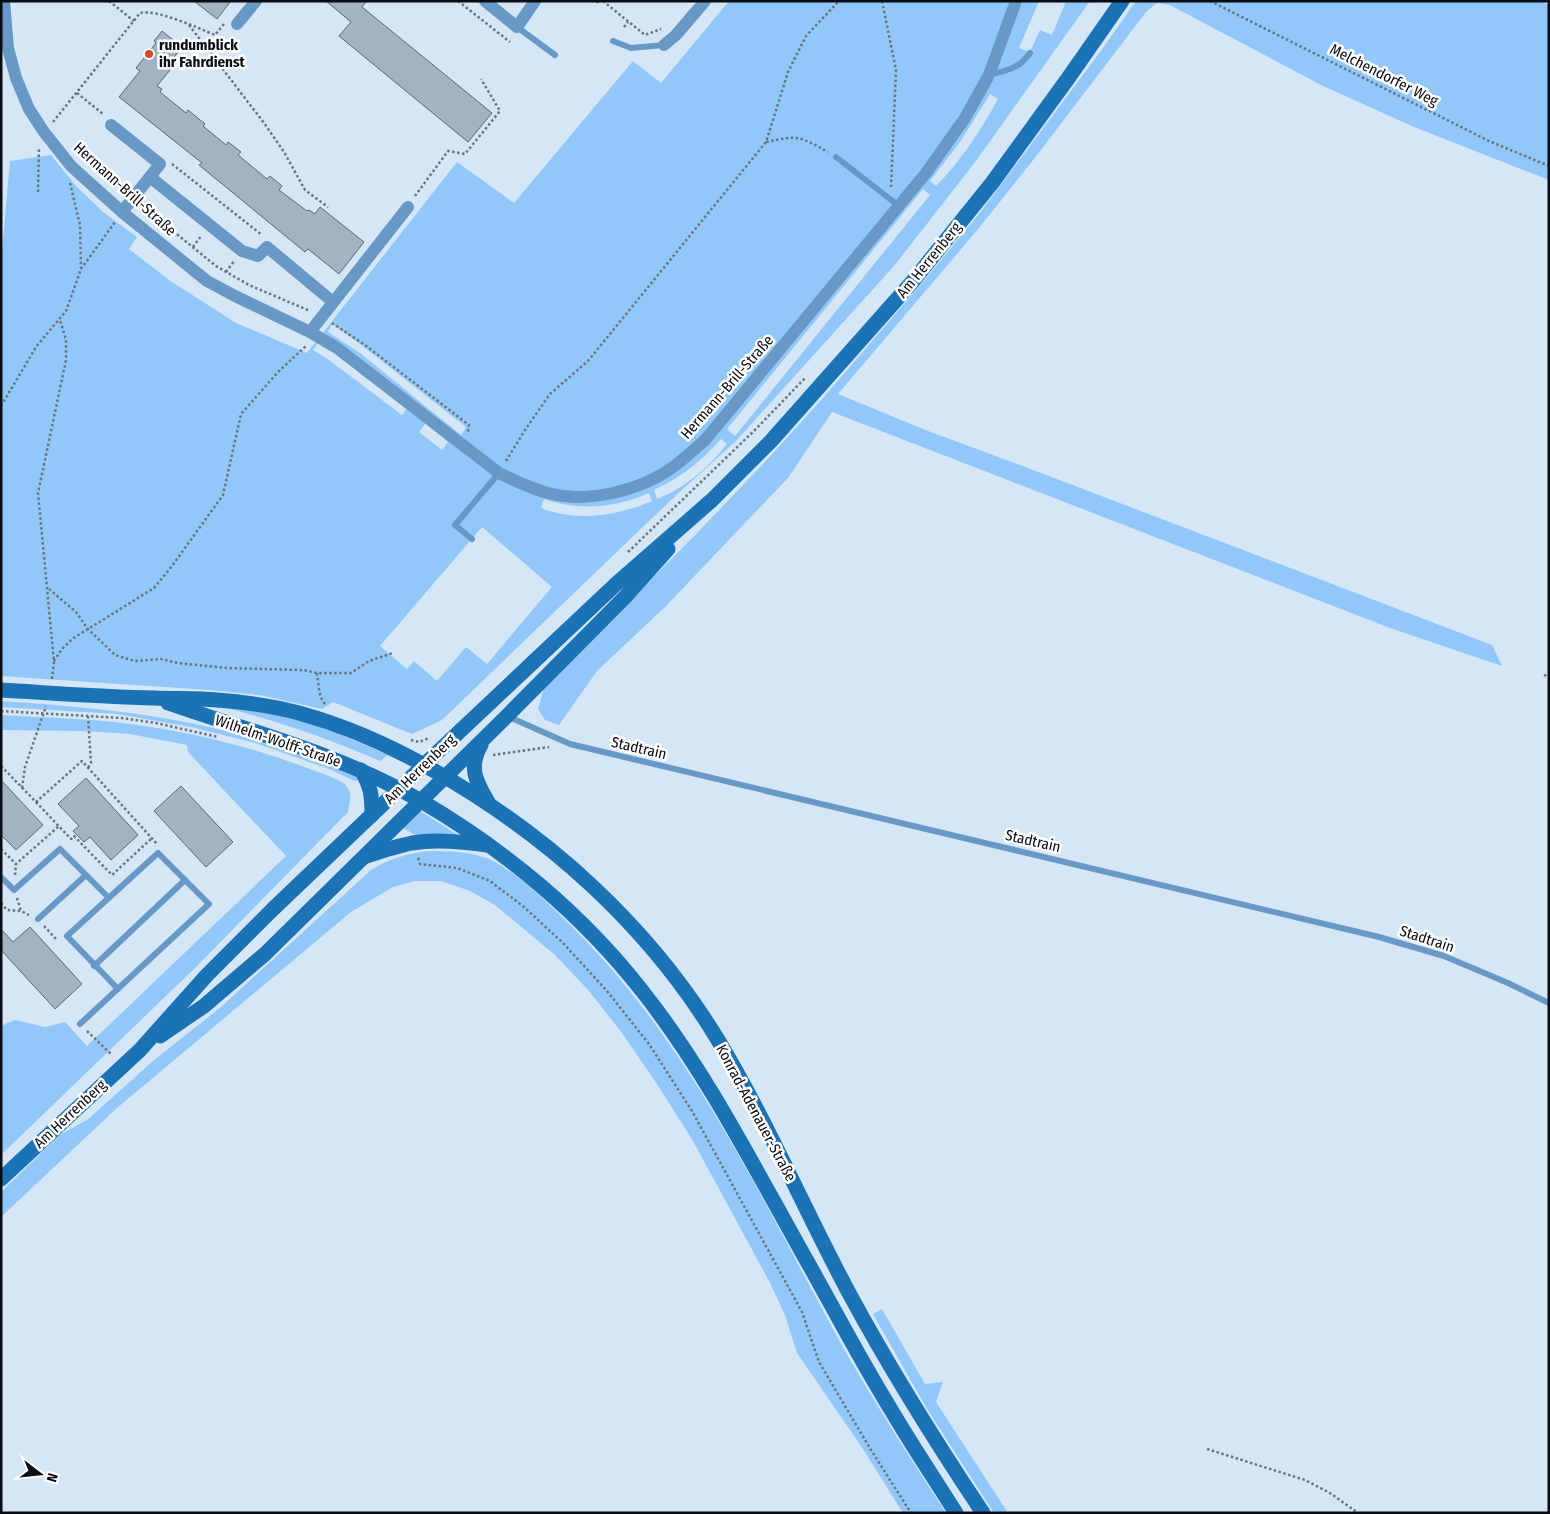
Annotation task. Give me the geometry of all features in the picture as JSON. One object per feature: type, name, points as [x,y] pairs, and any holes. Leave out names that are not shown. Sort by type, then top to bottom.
[{"type":"main road","name":"Am Herrenberg","points":[[140,1050],[204,1006],[265,954],[446,777],[626,596],[712,500],[771,441],[913,281],[992,183],[1122,1]]},
{"type":"main road","name":"Am Herrenberg","points":[[1,1179],[140,1050],[207,975],[398,789],[615,585],[712,500]]},
{"type":"main road","name":"Wilhelm-Wolff-Straße","points":[[1,690],[216,700],[262,706],[298,713],[338,725],[372,738],[424,765]]},
{"type":"main road","name":"Wilhelm-Wolff-Straße","points":[[155,698],[290,742],[361,770],[421,801]]},
{"type":"main road","points":[[486,737],[478,751],[474,769],[479,787],[489,804]]},
{"type":"main road","name":"Konrad-Adenauer-Straße","points":[[424,765],[489,804],[555,852],[612,904],[680,985],[716,1037],[751,1096],[844,1283],[901,1385],[983,1513]]},
{"type":"main road","points":[[361,770],[370,786],[372,815]]},
{"type":"main road","name":"Konrad-Adenauer-Straße","points":[[421,801],[490,845],[533,878],[592,934],[644,992],[670,1029],[731,1125],[889,1408],[956,1513]]},
{"type":"main road","points":[[363,858],[412,843],[428,841],[490,845]]},
{"type":"street","name":"Hermann-Brill-Straße","points":[[4,1],[8,48],[16,78],[29,109],[70,166],[122,212],[207,281],[337,348],[499,473],[523,485],[552,495],[582,497],[605,495],[648,481],[672,468],[705,440],[895,203],[926,173],[965,118],[989,75],[1016,1]]},
{"type":"street","points":[[237,24],[256,1]]},
{"type":"street","points":[[485,1],[517,27],[535,1]]},
{"type":"street","points":[[664,45],[676,35],[705,1]]},
{"type":"street","points":[[111,125],[160,164],[122,212]]},
{"type":"street","points":[[150,177],[242,251],[258,256],[267,247],[333,302]]},
{"type":"street","points":[[313,334],[322,316],[408,207]]},
{"type":"lane","points":[[517,27],[555,55]]},
{"type":"lane","points":[[613,41],[631,48],[664,45]]},
{"type":"lane","points":[[989,75],[1012,69],[1024,62],[1030,53]]},
{"type":"lane","points":[[836,157],[895,203]]},
{"type":"lane","points":[[472,539],[455,525],[499,473]]},
{"type":"lane","name":"Stadtrain","points":[[507,716],[570,744],[1379,937],[1444,956],[1508,983],[1549,1003]]},
{"type":"lane","points":[[1,877],[14,890],[60,849],[109,898]]},
{"type":"lane","points":[[80,1024],[118,989],[209,904],[158,853],[67,936],[118,989]]},
{"type":"lane","points":[[38,920],[86,875]]},
{"type":"lane","points":[[94,966],[185,880]]},
{"type":"path","points":[[109,1],[134,21]]},
{"type":"path","points":[[458,1],[510,42]]},
{"type":"path","points":[[603,1],[644,35],[661,29]]},
{"type":"path","points":[[499,473],[550,394],[588,362],[766,142],[788,72],[806,36],[839,1]]},
{"type":"path","points":[[882,1],[896,70],[895,203]]},
{"type":"path","name":"Melchendorfer Weg","points":[[1210,1],[1489,141],[1549,166]]},
{"type":"path","points":[[38,192],[40,139],[140,13],[147,12],[215,35],[229,18],[237,24]]},
{"type":"path","points":[[624,27],[628,22]]},
{"type":"path","points":[[189,25],[264,123],[284,152],[305,190],[328,207]]},
{"type":"path","points":[[408,207],[448,150],[465,154],[500,111],[481,79]]},
{"type":"path","points":[[77,93],[111,121],[111,125]]},
{"type":"path","points":[[766,142],[792,136],[806,139],[836,157]]},
{"type":"path","points":[[160,164],[165,158],[266,238],[267,247]]},
{"type":"path","points":[[70,166],[70,184],[80,225],[81,269]]},
{"type":"path","points":[[133,199],[221,269],[264,292],[322,316],[365,345],[468,426],[467,449]]},
{"type":"path","points":[[1,406],[36,347],[66,311],[81,269],[122,212]]},
{"type":"path","points":[[22,788],[25,767],[51,693],[54,662],[38,493],[66,360],[66,340],[60,320]]},
{"type":"path","points":[[54,662],[62,648],[72,638],[154,588],[172,566],[223,495],[241,414],[313,334]]},
{"type":"path","points":[[626,554],[754,432],[808,376]]},
{"type":"path","points":[[48,588],[76,612],[87,628],[115,655],[135,661],[161,659],[178,664],[226,668],[303,670],[317,674],[351,673],[369,662],[393,653]]},
{"type":"path","points":[[317,674],[322,702],[330,707]]},
{"type":"path","points":[[1544,675],[1549,677]]},
{"type":"path","points":[[1,711],[122,718],[156,723],[224,738]]},
{"type":"path","points":[[88,716],[91,763],[88,768]]},
{"type":"path","points":[[405,737],[413,741],[424,741],[432,737]]},
{"type":"path","points":[[400,752],[413,741]]},
{"type":"path","points":[[486,756],[570,744]]},
{"type":"path","points":[[36,802],[82,762],[162,849],[158,853]]},
{"type":"path","points":[[1,766],[70,839],[74,836],[112,875],[152,838]]},
{"type":"path","points":[[1,849],[16,864],[59,826]]},
{"type":"path","points":[[412,843],[420,864],[457,868],[490,881],[524,907],[563,943],[607,990],[650,1044],[692,1111],[802,1312],[819,1362],[911,1513]]},
{"type":"path","points":[[1,903],[7,910],[21,911],[38,920],[60,943]]},
{"type":"path","points":[[80,1024],[113,1056]]},
{"type":"path","points":[[1208,1449],[1305,1480],[1330,1493],[1358,1513]]},
{"type":"shaded area","points":[[729,1],[1039,1],[1019,48],[1030,52],[1040,30],[1052,35],[1066,1],[1090,1],[976,161],[894,266],[737,440],[672,499],[442,720],[412,734],[333,702],[322,709],[259,695],[1,676],[1,264],[10,161],[51,155],[76,186],[103,212],[137,237],[129,249],[169,280],[236,323],[307,353],[457,162],[514,203],[633,61],[661,83]],"holes":[[[990,94],[998,99],[977,134],[953,167],[936,186],[930,181],[960,142]],[[923,189],[930,195],[735,436],[727,429]],[[332,324],[466,427],[461,435],[360,353],[328,332]],[[319,341],[407,408],[402,415],[313,350]],[[426,423],[448,442],[442,450],[419,432]],[[721,439],[727,444],[696,476],[677,489],[657,499],[654,490],[682,474],[706,455]],[[649,493],[652,501],[625,510],[583,516],[569,515],[541,508],[544,499],[557,503],[583,506],[610,505]],[[482,527],[552,587],[487,664],[466,647],[437,681],[414,661],[407,669],[380,646]]]},
{"type":"shaded area","points":[[1136,1],[1541,1],[1549,5],[1549,180],[1414,127],[1323,86],[1170,5],[1157,3],[1146,12],[979,228],[838,394],[928,431],[1492,645],[1502,666],[1390,628],[832,412],[788,478],[665,607],[597,671],[559,725],[545,720],[538,709],[544,688],[699,531],[823,398],[982,210]]},
{"type":"shaded area","points":[[1,701],[132,713],[228,731],[308,756],[355,776],[359,780],[354,781],[332,770],[255,743],[191,727],[117,714],[1,707]]},
{"type":"shaded area","points":[[227,704],[285,716],[330,730],[388,755],[380,761],[305,732],[227,708]]},
{"type":"shaded area","points":[[1,715],[114,722],[153,727],[222,741],[330,776],[340,781],[349,790],[350,802],[348,812],[196,967],[1,1155],[1,1024],[3,1025],[15,1020],[45,1027],[65,1022],[87,1046],[286,856],[188,752],[187,745],[130,734],[83,731],[1,730]]},
{"type":"shaded area","points":[[420,811],[461,837],[419,837],[403,828]]},
{"type":"shaded area","points":[[427,851],[453,852],[487,858],[513,874],[562,917],[605,962],[644,1010],[680,1060],[714,1113],[847,1354],[888,1423],[946,1513],[903,1513],[863,1449],[797,1353],[785,1315],[769,1281],[693,1141],[622,1033],[589,991],[555,955],[495,905],[470,891],[441,881],[415,881],[393,887],[351,912],[117,1108],[1,1217],[1,1192],[61,1134],[87,1120],[153,1061],[221,1007],[371,870],[398,858]]},
{"type":"shaded area","points":[[882,1309],[925,1384],[943,1382],[936,1402],[1008,1513],[994,1513],[927,1409],[873,1314]]},
{"type":"building","points":[[194,1],[231,1],[217,19]]},
{"type":"building","points":[[326,1],[367,1],[362,7],[492,113],[468,142],[339,36],[351,22]]},
{"type":"building","points":[[162,31],[182,47],[171,61],[175,64],[157,86],[162,89],[160,92],[186,113],[188,110],[205,124],[203,126],[226,145],[228,142],[241,152],[238,155],[267,179],[270,176],[282,186],[279,190],[307,211],[309,210],[315,214],[320,207],[364,242],[339,274],[308,249],[305,252],[199,165],[202,163],[119,97],[140,71],[136,68],[156,43],[154,41]]},
{"type":"building","points":[[86,778],[138,835],[111,860],[90,837],[84,842],[73,831],[79,826],[58,804]]},
{"type":"building","points":[[1,780],[43,825],[16,850],[1,835]]},
{"type":"building","points":[[181,786],[233,842],[206,867],[154,811]]},
{"type":"building","points":[[30,927],[82,984],[55,1009],[1,950],[1,929],[13,942]]},
{"type":"place","name":"rundumblick ihr Fahrdienst","points":[[149,54]]}]
